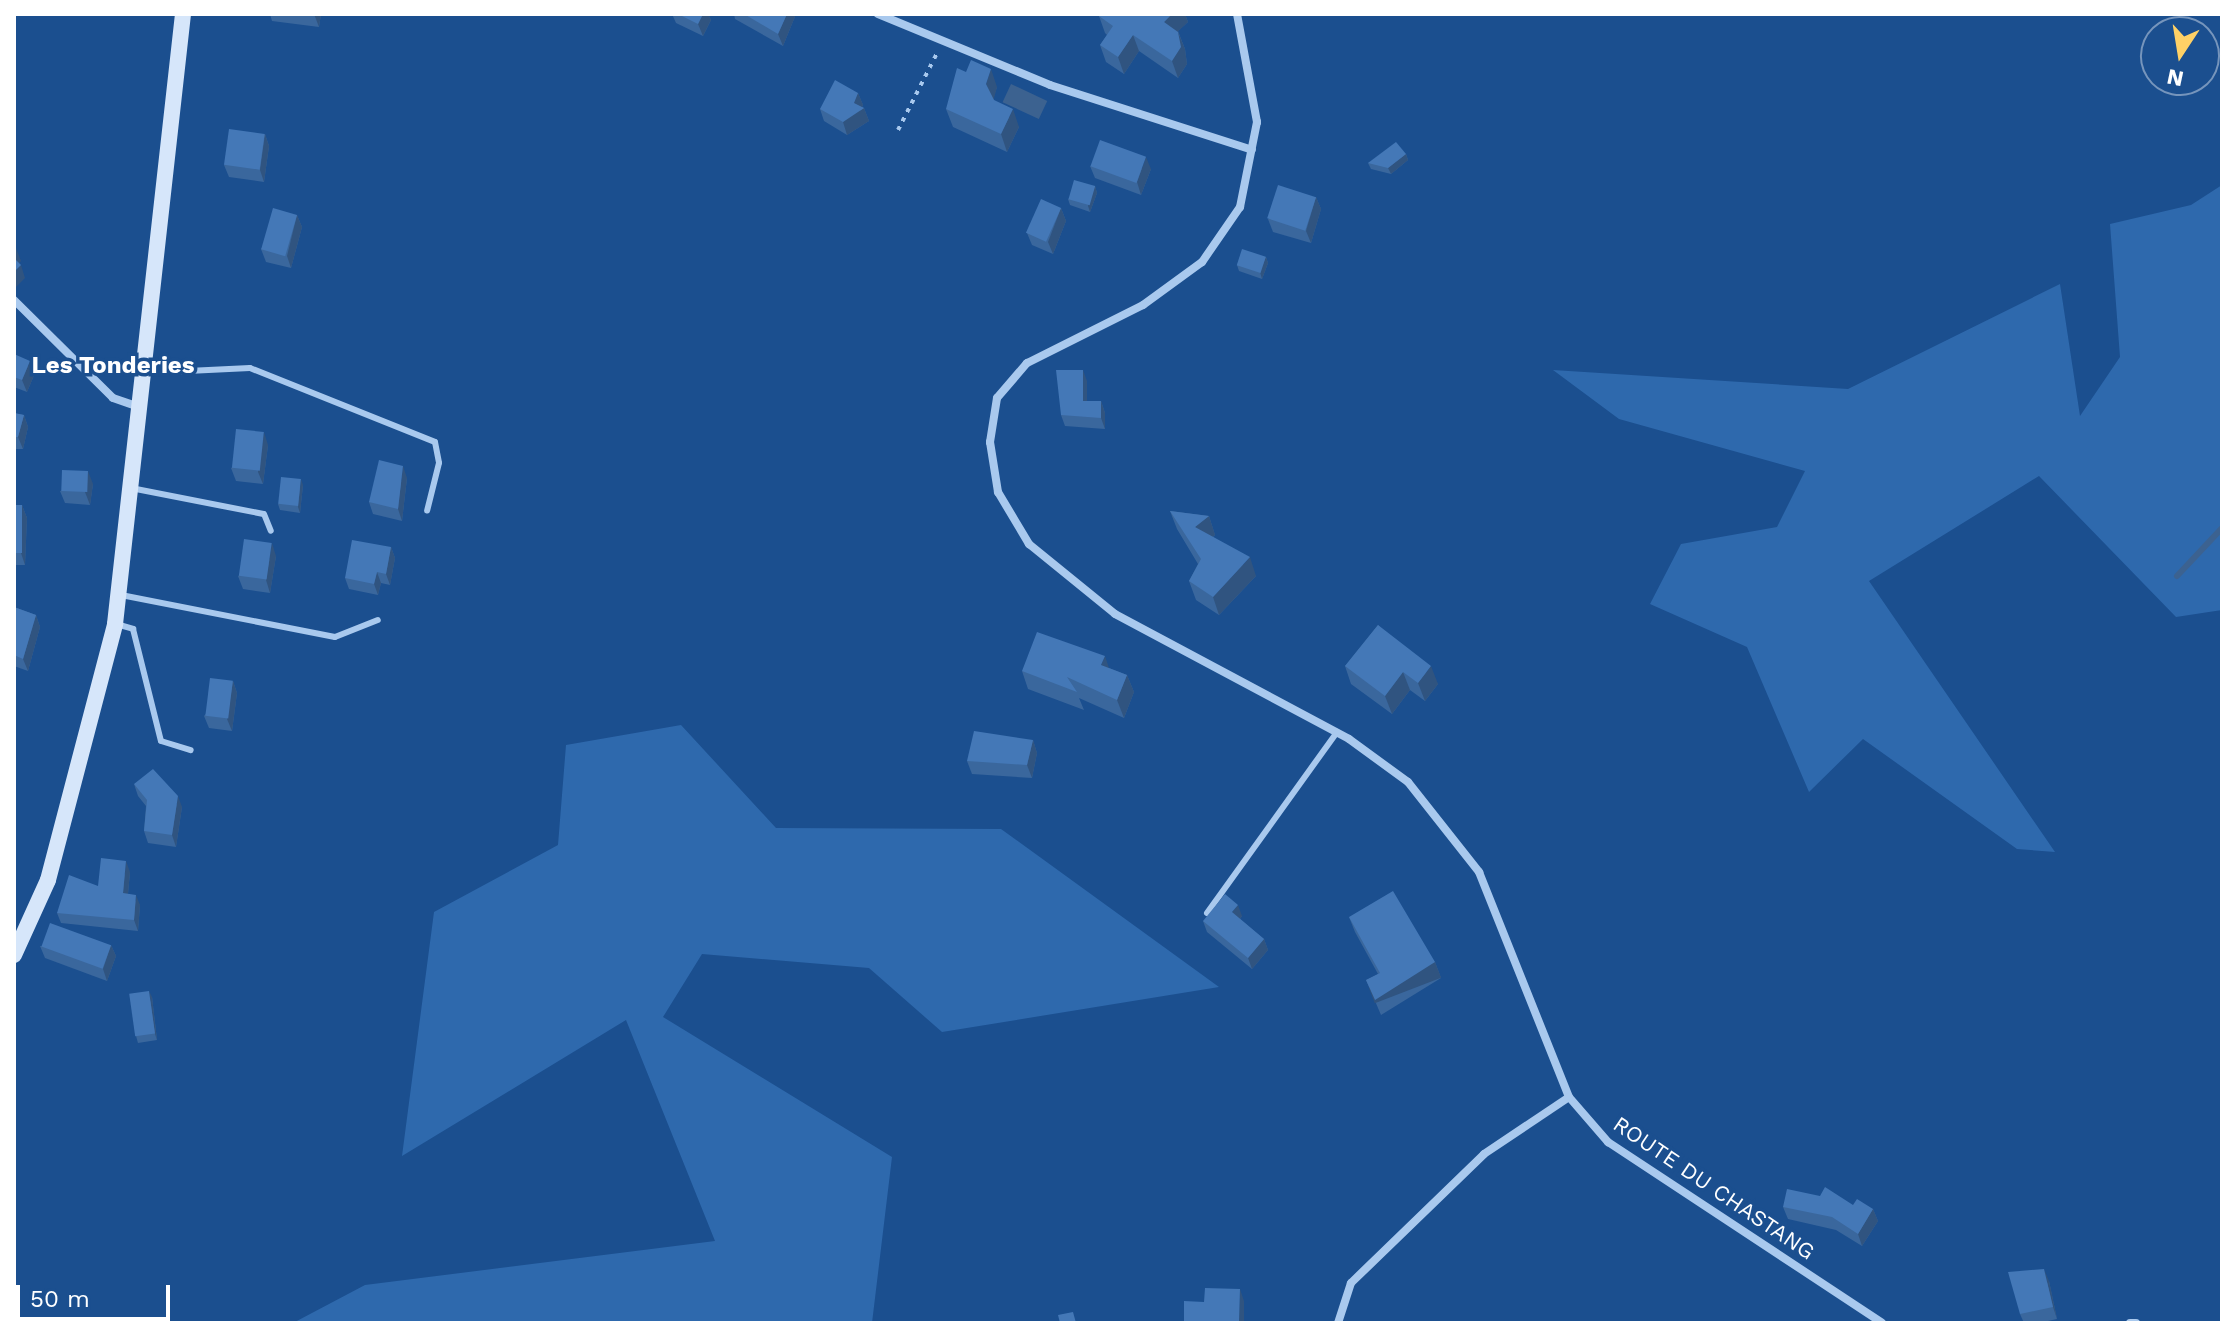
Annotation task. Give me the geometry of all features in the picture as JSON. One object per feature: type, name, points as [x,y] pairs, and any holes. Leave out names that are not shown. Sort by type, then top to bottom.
[{"type":"main road","points":[[14,955],[48,880],[115,624],[136,489],[183,14]]},
{"type":"street","points":[[878,14],[943,41],[1252,150]]},
{"type":"street","name":"ROUTE DU CHASTANG","points":[[1237,14],[1257,122],[1240,207],[1202,262],[1143,305],[1027,363],[997,398],[990,442],[998,492],[1029,544],[1115,614],[1337,732],[1408,782],[1479,872],[1569,1097],[1608,1142],[1882,1323]]},
{"type":"street","points":[[14,300],[113,398],[142,408]]},
{"type":"street","points":[[1338,1323],[1362,1272],[1484,1154],[1569,1097]]},
{"type":"lane","points":[[146,373],[250,368],[435,442],[439,463],[427,511]]},
{"type":"lane","points":[[136,489],[264,514],[271,531]]},
{"type":"lane","points":[[120,595],[335,637],[378,620]]},
{"type":"lane","points":[[115,624],[133,629],[161,741],[191,750]]},
{"type":"lane","points":[[1207,913],[1337,732]]},
{"type":"path","points":[[898,130],[943,41]]},
{"type":"shaded area","points":[[1011,84],[1047,101],[1039,119],[1003,102]]},
{"type":"shaded area","points":[[2222,185],[2222,610],[2176,617],[2039,476],[1869,581],[2055,852],[2017,849],[1863,739],[1809,792],[1747,647],[1650,604],[1681,544],[1777,527],[1805,471],[1619,419],[1553,370],[1848,389],[2060,284],[2080,416],[2120,357],[2110,224],[2191,205]]},
{"type":"shaded area","points":[[681,725],[776,828],[1001,829],[1219,987],[942,1032],[869,968],[702,954],[663,1017],[892,1157],[872,1323],[293,1323],[365,1285],[715,1241],[626,1020],[402,1156],[434,912],[558,845],[566,745]]},
{"type":"building","points":[[678,14],[703,14],[698,24]]},
{"type":"building","points":[[744,14],[787,14],[778,34]]},
{"type":"building","points":[[1172,14],[1164,22],[1178,32],[1181,47],[1172,61],[1133,35],[1118,57],[1100,45],[1113,26],[1099,16]]},
{"type":"building","points":[[971,60],[991,69],[986,84],[994,100],[1013,109],[1001,134],[946,109],[957,68],[966,72]]},
{"type":"building","points":[[835,80],[858,93],[854,103],[864,108],[843,122],[820,109]]},
{"type":"building","points":[[229,129],[265,134],[260,170],[224,165]]},
{"type":"building","points":[[1100,140],[1146,157],[1136,183],[1090,166]]},
{"type":"building","points":[[1396,142],[1406,154],[1388,168],[1368,163]]},
{"type":"building","points":[[1074,180],[1095,186],[1090,205],[1068,199]]},
{"type":"building","points":[[1278,185],[1316,197],[1305,231],[1267,218]]},
{"type":"building","points":[[1041,199],[1061,208],[1046,242],[1026,233]]},
{"type":"building","points":[[273,208],[297,215],[285,256],[261,249]]},
{"type":"building","points":[[1242,249],[1266,257],[1261,273],[1237,265]]},
{"type":"building","points":[[14,258],[21,265],[14,272]]},
{"type":"building","points":[[14,354],[30,361],[22,380],[14,377]]},
{"type":"building","points":[[1056,370],[1083,370],[1083,401],[1101,401],[1101,418],[1061,415]]},
{"type":"building","points":[[14,413],[24,415],[18,437],[14,437]]},
{"type":"building","points":[[236,429],[264,432],[260,471],[232,468]]},
{"type":"building","points":[[379,460],[403,466],[398,509],[369,502]]},
{"type":"building","points":[[62,470],[88,471],[87,492],[61,491]]},
{"type":"building","points":[[281,477],[301,479],[298,506],[278,504]]},
{"type":"building","points":[[14,505],[22,505],[22,553],[14,553]]},
{"type":"building","points":[[1170,511],[1209,516],[1195,527],[1250,557],[1213,597],[1189,581],[1201,559]]},
{"type":"building","points":[[244,539],[272,543],[267,580],[239,576]]},
{"type":"building","points":[[352,540],[391,547],[386,574],[377,572],[374,584],[345,578]]},
{"type":"building","points":[[14,607],[36,615],[23,659],[14,655]]},
{"type":"building","points":[[1378,625],[1431,666],[1418,683],[1403,672],[1385,696],[1345,666]]},
{"type":"building","points":[[1037,632],[1105,656],[1101,665],[1127,675],[1117,700],[1067,677],[1077,692],[1022,671]]},
{"type":"building","points":[[210,678],[233,681],[228,719],[205,716]]},
{"type":"building","points":[[974,731],[1033,740],[1027,765],[967,761]]},
{"type":"building","points":[[153,769],[178,796],[172,835],[144,831],[147,800],[134,784]]},
{"type":"building","points":[[101,858],[126,861],[123,893],[136,895],[134,920],[57,913],[69,875],[98,886]]},
{"type":"building","points":[[1393,891],[1435,962],[1375,1000],[1366,980],[1380,973],[1349,917]]},
{"type":"building","points":[[1225,894],[1238,905],[1232,912],[1264,939],[1248,958],[1203,921]]},
{"type":"building","points":[[50,923],[111,945],[103,969],[41,946]]},
{"type":"building","points":[[149,991],[155,1034],[135,1036],[129,994]]},
{"type":"building","points":[[1825,1187],[1853,1205],[1857,1199],[1873,1209],[1858,1234],[1832,1217],[1783,1207],[1787,1189],[1820,1196]]},
{"type":"building","points":[[2044,1269],[2053,1307],[2020,1314],[2008,1272]]},
{"type":"building","points":[[1205,1288],[1240,1289],[1239,1323],[1184,1323],[1184,1301],[1204,1302]]},
{"type":"building","points":[[1073,1312],[1076,1323],[1060,1323],[1058,1315]]},
{"type":"waterway","points":[[2177,576],[2222,528]]},
{"type":"district","name":"Les Tonderies","points":[[113,366]]}]
